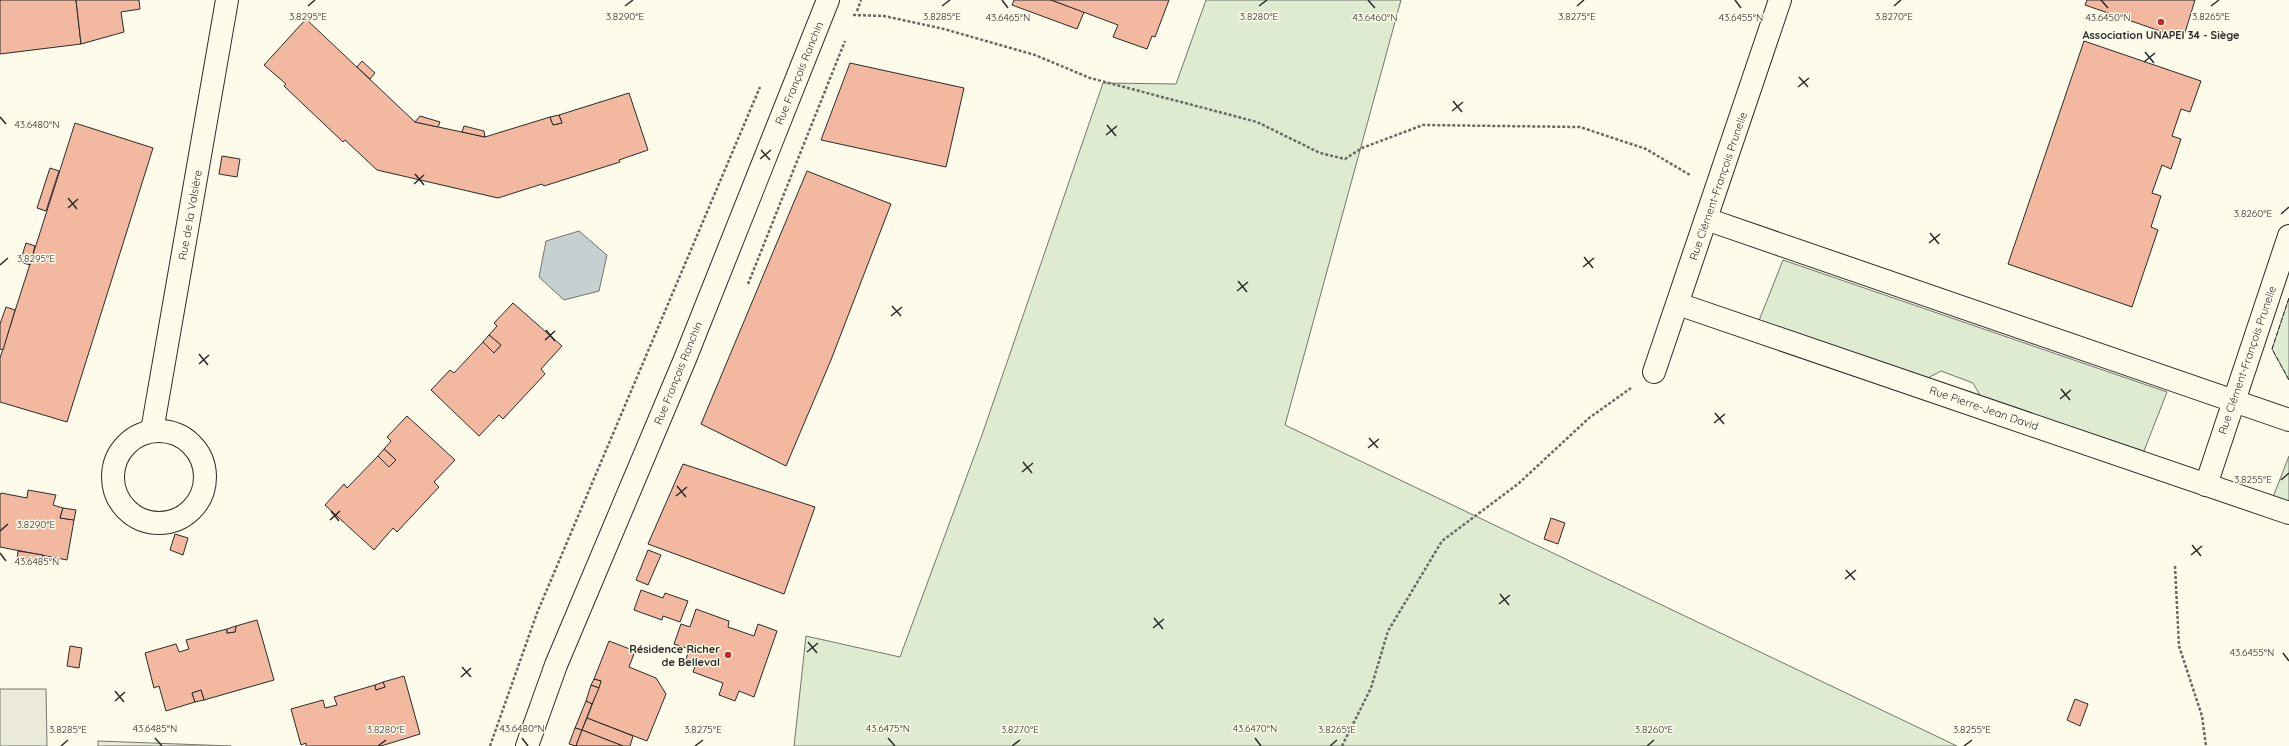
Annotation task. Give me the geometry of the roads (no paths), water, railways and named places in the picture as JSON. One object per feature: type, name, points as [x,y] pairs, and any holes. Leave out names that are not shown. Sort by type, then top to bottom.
[{"type":"street","name":"Rue de la Valsière","points":[[152,431],[227,0]]},
{"type":"street","name":"Rue François Ranchin","points":[[527,746],[556,665],[688,351],[828,0]]},
{"type":"street","name":"Rue Clément-François Prunelle","points":[[1654,372],[1780,0]]},
{"type":"street","points":[[1706,219],[2289,420]]},
{"type":"street","name":"Rue Clément-François Prunelle","points":[[2206,484],[2233,401],[2287,247]]},
{"type":"street","name":"Rue Pierre-Jean David","points":[[1678,304],[2289,513]]},
{"type":"street","points":[[167,430],[192,444],[201,456],[205,470],[202,492],[192,510],[180,518],[166,523],[152,523],[138,518],[122,504],[113,484],[113,469],[118,455],[126,444],[138,435],[152,431],[167,430]]},
{"type":"place","name":"Association UNAPEI 34 - Siège","points":[[2161,22]]},
{"type":"place","name":"Résidence Richer de Belleval","points":[[728,655]]}]
